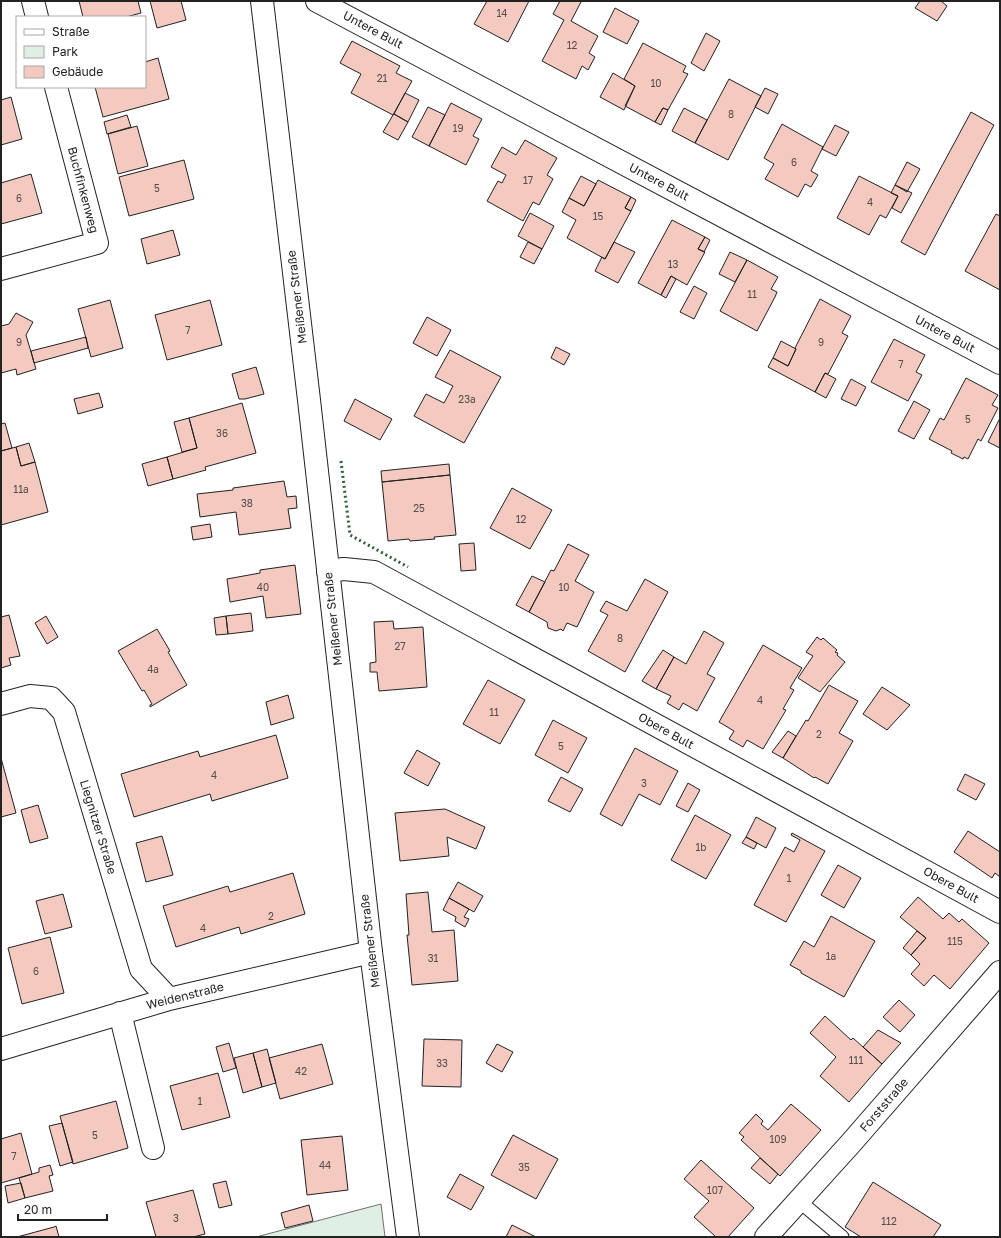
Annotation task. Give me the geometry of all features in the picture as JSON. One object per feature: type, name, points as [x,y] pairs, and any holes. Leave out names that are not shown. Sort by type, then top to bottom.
[{"type":"street","points":[[33,1],[37,16]]},
{"type":"street","name":"Meißener Straße","points":[[262,1],[371,952],[408,1237]]},
{"type":"street","name":"Untere Bult","points":[[318,1],[1000,363]]},
{"type":"street","name":"Buchfinkenweg","points":[[1,269],[96,243],[56,88]]},
{"type":"street","name":"Obere Bult","points":[[328,571],[344,569],[374,572],[1000,912]]},
{"type":"street","name":"Liegnitzer Straße","points":[[1,704],[30,696],[51,698],[64,712],[141,969],[169,999]]},
{"type":"street","name":"Weidenstraße","points":[[1,1049],[169,999],[371,952]]},
{"type":"street","name":"Forststraße","points":[[766,1237],[851,1143],[1000,972]]},
{"type":"street","points":[[120,1013],[153,1148]]},
{"type":"lane","points":[[799,1201],[842,1237]]},
{"type":"green space","points":[[381,1204],[385,1237],[256,1237]]},
{"type":"building","points":[[79,1],[138,1],[141,13],[130,16],[83,16]]},
{"type":"building","points":[[150,1],[181,1],[186,20],[157,28]]},
{"type":"building","points":[[487,1],[529,1],[508,42],[474,24]]},
{"type":"building","points":[[560,1],[581,2],[571,21],[598,36],[589,53],[595,57],[588,70],[582,66],[576,79],[542,61],[564,20],[553,14]]},
{"type":"building","points":[[920,1],[941,1],[947,6],[937,21],[915,8]]},
{"type":"building","points":[[615,8],[639,21],[627,44],[603,32]]},
{"type":"building","points":[[706,33],[720,41],[704,71],[691,63]]},
{"type":"building","points":[[352,41],[400,66],[396,73],[412,81],[393,115],[351,93],[361,74],[340,63]]},
{"type":"building","points":[[643,43],[686,66],[683,72],[688,74],[668,110],[663,108],[655,122],[625,106],[635,86],[624,79]]},
{"type":"building","points":[[158,58],[169,99],[103,117],[95,88],[146,88],[146,62]]},
{"type":"building","points":[[613,73],[635,86],[624,110],[600,97]]},
{"type":"building","points":[[729,79],[761,96],[728,160],[695,143]]},
{"type":"building","points":[[765,88],[778,94],[768,114],[755,107]]},
{"type":"building","points":[[405,93],[419,100],[408,122],[394,114]]},
{"type":"building","points":[[11,97],[22,139],[1,145],[1,100]]},
{"type":"building","points":[[451,103],[482,119],[473,136],[479,139],[466,165],[429,146]]},
{"type":"building","points":[[428,107],[445,115],[429,146],[412,137]]},
{"type":"building","points":[[663,108],[668,110],[661,125],[655,122]]},
{"type":"building","points":[[684,108],[707,120],[695,143],[672,131]]},
{"type":"building","points":[[971,112],[994,125],[925,255],[901,242]]},
{"type":"building","points":[[394,114],[408,122],[398,140],[383,132]]},
{"type":"building","points":[[127,115],[131,127],[107,134],[104,122]]},
{"type":"building","points":[[782,124],[823,147],[811,171],[818,175],[811,187],[805,184],[798,197],[765,179],[774,164],[764,158]]},
{"type":"building","points":[[835,125],[849,132],[836,156],[822,149]]},
{"type":"building","points":[[137,126],[148,166],[118,174],[108,134]]},
{"type":"building","points":[[525,140],[557,158],[547,175],[553,179],[539,205],[533,202],[523,221],[487,201],[498,181],[502,183],[506,175],[491,167],[502,147],[516,155]]},
{"type":"building","points":[[184,160],[194,199],[129,216],[119,177]]},
{"type":"building","points":[[907,162],[920,169],[907,192],[895,185]]},
{"type":"building","points":[[31,174],[42,213],[1,224],[1,183]]},
{"type":"building","points":[[581,176],[596,184],[584,206],[569,198]]},
{"type":"building","points":[[859,176],[898,196],[886,218],[880,215],[869,235],[837,218]]},
{"type":"building","points":[[598,180],[631,197],[625,208],[631,211],[605,259],[567,238],[576,220],[562,212],[569,198],[584,206]]},
{"type":"building","points":[[895,185],[912,193],[901,213],[892,208],[898,196],[891,193]]},
{"type":"building","points":[[631,197],[636,200],[631,211],[625,208]]},
{"type":"building","points":[[530,213],[554,226],[542,249],[518,236]]},
{"type":"building","points":[[996,214],[1000,216],[1000,290],[965,271]]},
{"type":"building","points":[[672,220],[705,237],[698,249],[705,252],[687,285],[671,276],[661,295],[638,283]]},
{"type":"building","points":[[173,230],[180,255],[147,264],[141,239]]},
{"type":"building","points":[[705,237],[710,240],[704,252],[698,249]]},
{"type":"building","points":[[528,242],[542,249],[534,264],[520,257]]},
{"type":"building","points":[[614,242],[635,252],[618,283],[595,271],[602,257],[605,259]]},
{"type":"building","points":[[730,252],[747,260],[735,282],[719,274]]},
{"type":"building","points":[[747,260],[778,277],[771,289],[777,292],[757,331],[720,311]]},
{"type":"building","points":[[671,276],[676,279],[666,298],[661,295]]},
{"type":"building","points":[[694,286],[707,293],[694,319],[680,312]]},
{"type":"building","points":[[820,299],[851,316],[842,333],[848,336],[828,374],[825,373],[815,392],[768,367],[773,358],[788,366],[796,349],[795,348]]},
{"type":"building","points":[[110,300],[123,348],[91,357],[78,309]]},
{"type":"building","points":[[210,300],[222,345],[167,360],[155,315]]},
{"type":"building","points":[[16,313],[33,322],[26,335],[36,369],[17,375],[16,369],[1,373],[1,326],[9,324]]},
{"type":"building","points":[[427,317],[451,330],[437,356],[413,343]]},
{"type":"building","points":[[86,337],[88,348],[34,363],[31,351]]},
{"type":"building","points":[[894,339],[925,355],[916,372],[922,375],[908,401],[871,382]]},
{"type":"building","points":[[781,341],[796,349],[788,366],[773,358]]},
{"type":"building","points":[[556,347],[570,354],[564,365],[551,358]]},
{"type":"building","points":[[450,350],[501,377],[464,443],[414,416],[426,394],[444,403],[453,386],[435,377]]},
{"type":"building","points":[[256,367],[264,394],[239,399],[232,374]]},
{"type":"building","points":[[825,373],[836,379],[826,398],[815,392]]},
{"type":"building","points":[[966,378],[998,395],[992,405],[998,408],[981,441],[978,439],[968,459],[964,457],[963,459],[951,453],[952,451],[929,439],[940,418],[944,420]]},
{"type":"building","points":[[851,379],[866,387],[856,406],[841,399]]},
{"type":"building","points":[[99,393],[103,407],[78,414],[74,399]]},
{"type":"building","points":[[355,399],[392,419],[380,440],[344,421]]},
{"type":"building","points":[[914,401],[930,410],[914,439],[898,431]]},
{"type":"building","points":[[242,403],[256,453],[205,467],[206,470],[173,479],[167,457],[197,448],[189,418]]},
{"type":"building","points":[[189,418],[197,448],[182,452],[174,422]]},
{"type":"building","points":[[1000,418],[1000,448],[988,442]]},
{"type":"building","points":[[5,423],[12,448],[1,451],[1,424]]},
{"type":"building","points":[[29,443],[35,462],[21,466],[16,447]]},
{"type":"building","points":[[16,447],[21,466],[35,462],[48,512],[1,525],[1,451]]},
{"type":"building","points":[[167,457],[173,479],[148,486],[142,464]]},
{"type":"building","points":[[449,464],[450,475],[382,482],[381,471]]},
{"type":"building","points":[[450,475],[456,535],[434,537],[435,539],[388,541],[382,482]]},
{"type":"building","points":[[284,481],[287,497],[296,496],[297,508],[288,509],[291,528],[239,535],[236,512],[200,517],[197,494],[233,490],[233,488]]},
{"type":"building","points":[[512,488],[552,510],[530,549],[490,528]]},
{"type":"building","points":[[210,524],[212,537],[193,540],[191,527]]},
{"type":"building","points":[[474,543],[476,570],[461,571],[459,544]]},
{"type":"building","points":[[568,544],[589,555],[575,581],[594,592],[577,627],[567,623],[563,631],[561,629],[556,631],[548,628],[547,622],[529,612],[551,570],[554,571]]},
{"type":"building","points":[[295,565],[301,614],[266,618],[263,596],[230,602],[227,579],[260,573],[260,570]]},
{"type":"building","points":[[532,576],[545,582],[529,612],[516,605]]},
{"type":"building","points":[[645,579],[668,592],[625,672],[588,651],[608,615],[600,611],[606,601],[627,611]]},
{"type":"building","points":[[251,613],[253,631],[228,634],[226,616]]},
{"type":"building","points":[[9,615],[20,656],[9,658],[11,665],[1,668],[1,617]]},
{"type":"building","points":[[46,616],[58,637],[47,644],[35,623]]},
{"type":"building","points":[[226,616],[228,634],[216,635],[214,618]]},
{"type":"building","points":[[393,621],[394,629],[423,627],[427,687],[379,691],[377,672],[370,672],[370,663],[376,662],[374,622]]},
{"type":"building","points":[[157,629],[187,685],[150,707],[152,704],[144,690],[142,691],[118,651]]},
{"type":"building","points":[[704,631],[724,643],[707,674],[715,678],[697,711],[683,703],[679,710],[667,703],[671,696],[656,689],[674,657],[686,664]]},
{"type":"building","points":[[817,637],[821,640],[823,638],[837,650],[835,652],[838,653],[837,655],[845,662],[820,692],[798,678],[813,656],[806,652]]},
{"type":"building","points":[[763,645],[802,668],[790,688],[794,690],[783,709],[786,710],[763,749],[747,740],[743,747],[729,739],[734,731],[719,722]]},
{"type":"building","points":[[663,650],[674,657],[656,689],[642,681]]},
{"type":"building","points":[[488,680],[525,700],[500,744],[463,724]]},
{"type":"building","points":[[829,685],[858,701],[839,733],[853,741],[828,784],[815,777],[814,778],[783,758],[806,720],[808,721]]},
{"type":"building","points":[[882,687],[910,705],[887,730],[863,714]]},
{"type":"building","points":[[288,695],[294,718],[271,725],[266,702]]},
{"type":"building","points":[[553,720],[587,738],[568,773],[535,755]]},
{"type":"building","points":[[788,731],[796,736],[783,758],[772,752]]},
{"type":"building","points":[[276,735],[288,778],[212,801],[210,794],[134,817],[121,774],[198,751],[200,757]]},
{"type":"building","points":[[635,748],[678,771],[660,805],[639,794],[622,826],[600,814]]},
{"type":"building","points":[[417,750],[440,763],[428,786],[404,773]]},
{"type":"building","points":[[1,758],[16,813],[1,817]]},
{"type":"building","points":[[965,774],[985,784],[976,800],[957,790]]},
{"type":"building","points":[[561,777],[583,789],[570,812],[548,801]]},
{"type":"building","points":[[688,783],[700,790],[688,812],[676,806]]},
{"type":"building","points":[[38,805],[48,838],[30,843],[21,810]]},
{"type":"building","points":[[445,809],[485,827],[476,849],[447,837],[449,856],[400,861],[395,813]]},
{"type":"building","points":[[695,815],[731,835],[706,879],[671,860]]},
{"type":"building","points":[[756,817],[776,828],[766,848],[746,837]]},
{"type":"building","points":[[968,831],[1000,852],[1000,877],[995,873],[992,878],[954,852]]},
{"type":"building","points":[[792,833],[825,851],[786,922],[754,905],[785,847],[794,852],[800,840],[791,835]]},
{"type":"building","points":[[162,836],[173,875],[146,882],[136,843]]},
{"type":"building","points":[[746,837],[757,843],[754,849],[742,843]]},
{"type":"building","points":[[838,865],[861,878],[844,908],[821,895]]},
{"type":"building","points":[[293,873],[305,914],[241,934],[239,927],[176,947],[163,906],[228,886],[230,892]]},
{"type":"building","points":[[458,882],[483,896],[474,912],[449,898]]},
{"type":"building","points":[[428,892],[432,932],[454,930],[458,981],[412,985],[407,935],[409,935],[406,894]]},
{"type":"building","points":[[63,894],[72,927],[45,934],[36,901]]},
{"type":"building","points":[[918,897],[943,919],[949,913],[959,922],[962,919],[989,943],[950,989],[934,975],[924,986],[911,974],[920,964],[911,955],[926,938],[900,917]]},
{"type":"building","points":[[449,898],[469,909],[464,917],[469,919],[465,927],[455,921],[456,917],[443,910]]},
{"type":"building","points":[[831,916],[875,941],[844,997],[801,973],[801,971],[790,965],[804,941],[814,947]]},
{"type":"building","points":[[917,931],[926,938],[911,955],[903,948]]},
{"type":"building","points":[[50,937],[64,993],[22,1004],[8,948]]},
{"type":"building","points":[[899,1000],[915,1015],[900,1032],[883,1017]]},
{"type":"building","points":[[825,1016],[851,1040],[853,1038],[882,1064],[849,1102],[820,1076],[836,1057],[810,1033]]},
{"type":"building","points":[[878,1030],[901,1043],[882,1064],[863,1047]]},
{"type":"building","points":[[424,1039],[462,1040],[461,1087],[422,1086]]},
{"type":"building","points":[[229,1043],[236,1068],[223,1072],[216,1047]]},
{"type":"building","points":[[322,1044],[333,1084],[280,1099],[269,1058]]},
{"type":"building","points":[[497,1044],[513,1052],[502,1072],[486,1063]]},
{"type":"building","points":[[267,1049],[276,1083],[262,1087],[253,1053]]},
{"type":"building","points":[[253,1053],[262,1087],[243,1093],[234,1058]]},
{"type":"building","points":[[218,1073],[230,1117],[182,1130],[170,1086]]},
{"type":"building","points":[[116,1101],[128,1148],[73,1164],[60,1116]]},
{"type":"building","points":[[791,1104],[821,1130],[780,1176],[741,1140],[744,1137],[739,1133],[756,1114],[763,1121],[761,1124],[768,1130]]},
{"type":"building","points":[[62,1123],[73,1162],[60,1166],[49,1126]]},
{"type":"building","points":[[21,1133],[32,1174],[1,1183],[1,1139]]},
{"type":"building","points":[[513,1135],[558,1159],[536,1199],[491,1175]]},
{"type":"building","points":[[342,1136],[348,1190],[307,1195],[301,1140]]},
{"type":"building","points":[[760,1158],[778,1174],[770,1184],[751,1168]]},
{"type":"building","points":[[701,1160],[754,1208],[728,1237],[716,1237],[694,1217],[709,1201],[684,1179]]},
{"type":"building","points":[[50,1165],[53,1175],[49,1176],[53,1191],[25,1198],[19,1178],[39,1172],[39,1168]]},
{"type":"building","points":[[460,1174],[484,1187],[471,1210],[447,1197]]},
{"type":"building","points":[[226,1181],[232,1205],[219,1208],[213,1184]]},
{"type":"building","points":[[873,1182],[941,1225],[933,1237],[861,1237],[845,1227]]},
{"type":"building","points":[[21,1183],[25,1198],[8,1203],[5,1186]]},
{"type":"building","points":[[193,1190],[205,1234],[193,1237],[156,1237],[146,1202]]},
{"type":"building","points":[[309,1205],[313,1221],[285,1228],[281,1213]]},
{"type":"building","points":[[512,1225],[536,1237],[506,1237]]},
{"type":"building","points":[[56,1226],[59,1237],[17,1237],[54,1227]]},
{"type":"hedge","points":[[341,461],[350,535],[408,567]]}]
